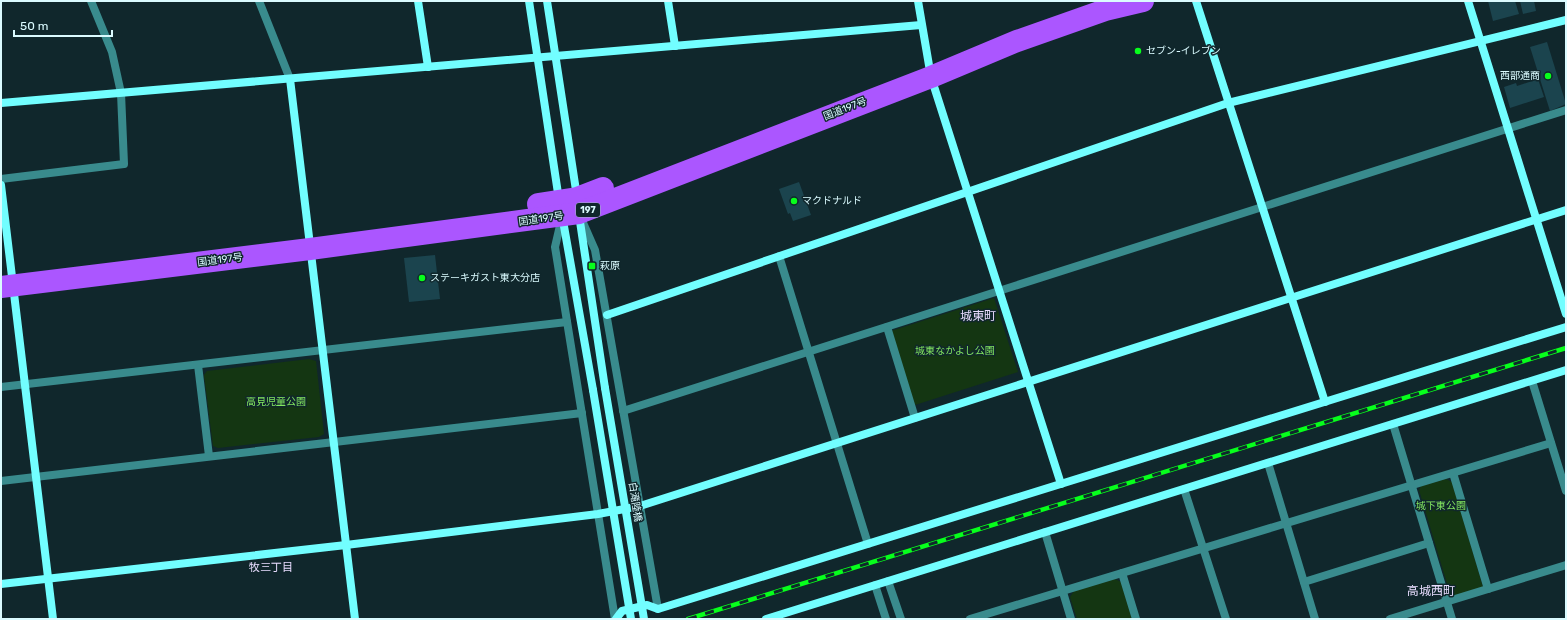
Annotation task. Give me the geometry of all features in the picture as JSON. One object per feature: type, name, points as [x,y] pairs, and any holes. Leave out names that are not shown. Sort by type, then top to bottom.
[{"type":"highway","name":"国道197号","points":[[7,280],[309,243],[569,207],[708,151],[929,69],[1095,1]]},
{"type":"highway","name":"国道197号","points":[[929,69],[1105,10],[1143,1]]},
{"type":"street","points":[[1,179],[124,164],[121,93],[112,52],[91,1]]},
{"type":"street","points":[[260,1],[290,79],[355,619]]},
{"type":"street","points":[[418,1],[428,67]]},
{"type":"street","points":[[529,1],[537,58],[569,207],[595,250],[658,608]]},
{"type":"street","points":[[547,1],[555,56],[569,207],[593,390],[631,619]]},
{"type":"street","points":[[668,1],[675,46]]},
{"type":"street","points":[[918,1],[929,69],[1061,484]]},
{"type":"street","points":[[1196,1],[1325,402]]},
{"type":"street","points":[[1468,1],[1566,314]]},
{"type":"street","points":[[607,315],[1228,103],[1566,20]]},
{"type":"street","points":[[1,104],[921,25]]},
{"type":"street","points":[[623,411],[1566,110]]},
{"type":"street","points":[[1,184],[7,280],[25,385],[52,619]]},
{"type":"street","points":[[569,207],[555,247],[616,619]]},
{"type":"street","name":"白滝陸橋","points":[[569,207],[606,388],[644,619]]},
{"type":"street","points":[[1,584],[346,545],[598,514],[640,506],[1566,210]]},
{"type":"street","points":[[779,256],[868,544]]},
{"type":"street","points":[[1,387],[567,322]]},
{"type":"street","points":[[887,327],[915,418]]},
{"type":"street","points":[[616,619],[622,611],[647,605],[658,608],[1566,327]]},
{"type":"street","points":[[198,365],[209,456]]},
{"type":"street","points":[[766,619],[1566,370]]},
{"type":"street","points":[[1532,381],[1566,491]]},
{"type":"street","points":[[1,481],[582,413]]},
{"type":"street","points":[[1392,424],[1452,619]]},
{"type":"street","points":[[970,619],[1551,443]]},
{"type":"street","points":[[1268,463],[1315,619]]},
{"type":"street","points":[[1452,473],[1488,589]]},
{"type":"street","points":[[1184,489],[1226,619]]},
{"type":"street","points":[[1045,532],[1071,619]]},
{"type":"street","points":[[1304,582],[1429,543]]},
{"type":"street","points":[[1390,619],[1566,565]]},
{"type":"street","points":[[1122,573],[1136,619]]},
{"type":"street","points":[[888,581],[901,619]]},
{"type":"street","points":[[875,585],[886,619]]},
{"type":"green space","name":"城東なかよし公園","points":[[994,298],[1018,372],[915,405],[891,331]]},
{"type":"green space","name":"高見児童公園","points":[[309,359],[316,361],[324,434],[319,437],[218,448],[213,446],[204,375],[207,371]]},
{"type":"green space","name":"城下東公園","points":[[1446,479],[1452,482],[1483,587],[1451,597],[1419,490],[1421,486]]},
{"type":"green space","points":[[1115,579],[1121,582],[1132,619],[1077,619],[1070,597],[1074,591]]},
{"type":"building","points":[[1488,1],[1515,1],[1519,14],[1493,21]]},
{"type":"building","points":[[1520,1],[1534,1],[1536,11],[1523,14]]},
{"type":"building","name":"西部通商","points":[[1547,42],[1566,104],[1550,111],[1530,47]]},
{"type":"building","points":[[1538,79],[1544,97],[1510,108],[1504,87],[1516,83],[1517,86]]},
{"type":"building","name":"マクドナルド","points":[[799,182],[811,215],[793,221],[790,213],[788,214],[779,189]]},
{"type":"building","name":"ステーキガスト東大分店","points":[[435,255],[440,299],[409,302],[404,258]]},
{"type":"railway","points":[[688,619],[1566,348]]},
{"type":"place","name":"セブン-イレブン","points":[[1138,51]]},
{"type":"place","name":"西部通商","points":[[1548,76]]},
{"type":"place","name":"マクドナルド","points":[[794,201]]},
{"type":"place","name":"萩原","points":[[592,266]]},
{"type":"place","name":"ステーキガスト東大分店","points":[[422,278]]},
{"type":"district","name":"城東町","points":[[978,316]]},
{"type":"district","name":"牧三丁目","points":[[271,567]]},
{"type":"district","name":"高城西町","points":[[1431,591]]}]
